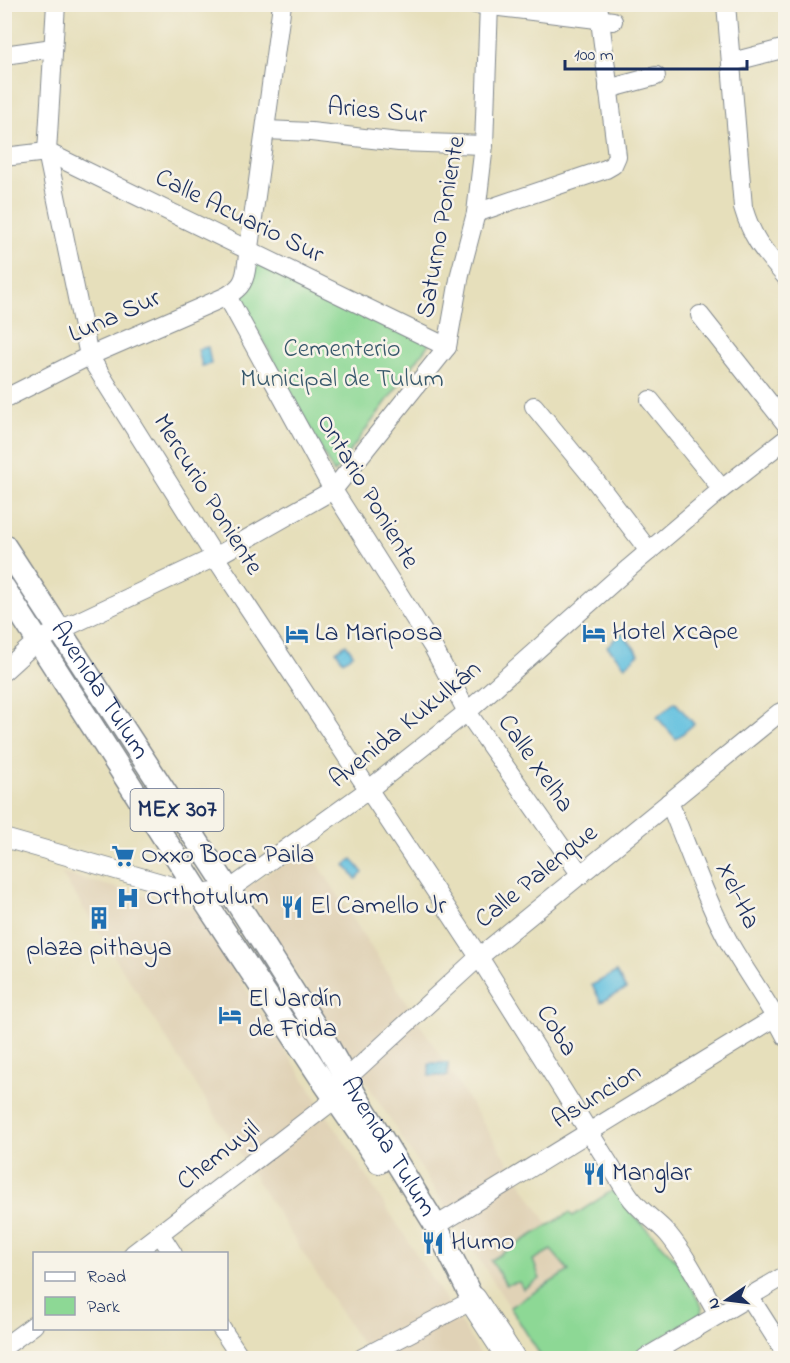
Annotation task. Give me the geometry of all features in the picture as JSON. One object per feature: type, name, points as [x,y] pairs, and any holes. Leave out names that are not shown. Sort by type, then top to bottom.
[{"type":"highway","name":"Avenida Tulum","points":[[473,1300],[511,1359]]},
{"type":"main road","name":"Avenida Tulum","points":[[4,545],[329,1048],[436,1226],[473,1300]]},
{"type":"main road","name":"Avenida Tulum","points":[[4,588],[335,1099],[473,1300]]},
{"type":"street","name":"Mercurio Poniente","points":[[56,4],[47,152],[88,356],[215,557],[479,957]]},
{"type":"street","points":[[248,250],[282,4]]},
{"type":"street","points":[[726,4],[743,207],[750,230],[758,244],[786,278]]},
{"type":"street","points":[[476,213],[606,169],[613,165],[616,156],[608,89],[604,15],[484,5]]},
{"type":"street","name":"Saturno Poniente","points":[[333,490],[447,346],[460,274],[476,213],[484,145],[484,5]]},
{"type":"street","points":[[4,56],[53,48]]},
{"type":"street","points":[[732,62],[786,48]]},
{"type":"street","points":[[608,89],[656,76]]},
{"type":"street","name":"Aries Sur","points":[[266,130],[311,132],[399,142],[484,145]]},
{"type":"street","points":[[4,157],[47,152]]},
{"type":"street","name":"Calle Acuario Sur","points":[[47,152],[447,346]]},
{"type":"street","name":"Luna Sur","points":[[4,399],[88,356],[239,289],[244,280],[248,250]]},
{"type":"street","name":"Ontario Poniente","points":[[227,296],[333,490],[434,648],[468,712]]},
{"type":"street","points":[[700,315],[786,424]]},
{"type":"street","points":[[650,400],[722,489]]},
{"type":"street","points":[[534,406],[649,551]]},
{"type":"street","name":"Avenida Kukulkán","points":[[4,838],[201,894],[229,890],[368,790],[468,712],[722,489],[783,445]]},
{"type":"street","points":[[4,670],[37,641],[215,557],[333,490]]},
{"type":"street","name":"Calle Palenque","points":[[335,1099],[346,1079],[479,957],[779,713],[786,710]]},
{"type":"street","name":"Calle Xelha","points":[[468,712],[581,875]]},
{"type":"street","name":"Xel-Ha","points":[[669,802],[719,921],[732,946],[781,1014],[786,1037]]},
{"type":"street","name":"Coba","points":[[479,957],[636,1206],[659,1224],[677,1246],[718,1315]]},
{"type":"street","name":"Asuncion","points":[[436,1226],[781,1014]]},
{"type":"street","name":"Chemuyil","points":[[136,1252],[335,1099]]},
{"type":"street","points":[[160,1234],[172,1252]]},
{"type":"street","points":[[645,1359],[786,1275]]},
{"type":"street","points":[[749,1296],[786,1354]]},
{"type":"street","points":[[362,1359],[473,1300]]},
{"type":"street","points":[[4,1347],[33,1326]]},
{"type":"street","points":[[222,1330],[241,1359]]},
{"type":"shaded area","points":[[308,848],[633,1358],[542,1358],[243,889]]},
{"type":"shaded area","points":[[61,873],[195,909],[483,1358],[370,1358]]},
{"type":"green space","name":"Cementerio Municipal de Tulum","points":[[252,259],[431,341],[334,473],[238,294]]},
{"type":"green space","points":[[616,1188],[627,1208],[676,1260],[702,1307],[701,1314],[628,1358],[542,1358],[510,1307],[569,1271],[551,1250],[533,1260],[540,1279],[523,1289],[519,1282],[506,1285],[491,1260],[569,1213],[573,1216]]},
{"type":"water","points":[[208,347],[211,364],[202,366],[198,349]]},
{"type":"water","points":[[622,633],[639,654],[625,666],[607,646]]},
{"type":"water","points":[[346,644],[353,654],[343,661],[336,651]]},
{"type":"water","points":[[675,702],[694,724],[676,739],[657,717]]},
{"type":"water","points":[[352,859],[363,873],[356,879],[345,865]]},
{"type":"water","points":[[616,972],[626,989],[601,1002],[592,985]]},
{"type":"water","points":[[429,1063],[448,1063],[448,1076],[429,1076]]},
{"type":"place","name":"Hotel Xcape","points":[[594,633]]},
{"type":"place","name":"La Mariposa","points":[[297,634]]},
{"type":"place","name":"Oxxo Boca Paila","points":[[123,856]]},
{"type":"place","name":"Orthotulum","points":[[128,898]]},
{"type":"place","name":"El Camello Jr","points":[[292,907]]},
{"type":"place","name":"plaza pithaya","points":[[99,918]]},
{"type":"place","name":"El Jardín de Frida","points":[[230,1015]]},
{"type":"place","name":"Manglar","points":[[594,1174]]},
{"type":"place","name":"Humo","points":[[433,1243]]}]
